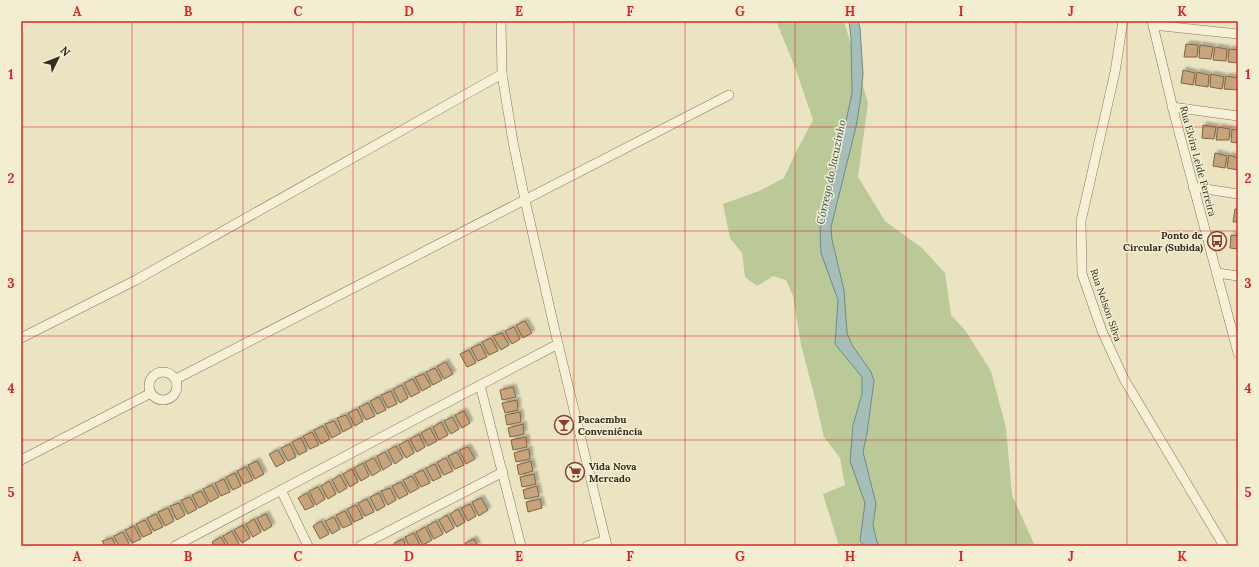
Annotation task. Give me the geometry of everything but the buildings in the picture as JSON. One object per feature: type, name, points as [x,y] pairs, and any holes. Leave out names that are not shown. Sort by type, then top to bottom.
[{"type":"street","points":[[501,21],[502,74],[513,142],[558,344],[606,543],[587,546]]},
{"type":"street","name":"Rua Nelson Silva","points":[[1123,21],[1115,72],[1081,221],[1082,274],[1102,331],[1124,378],[1224,546]]},
{"type":"street","points":[[1153,23],[1238,34]]},
{"type":"street","name":"Rua Elvira Leide Ferreira","points":[[1153,23],[1172,107],[1238,352]]},
{"type":"street","points":[[21,338],[136,280],[502,74]]},
{"type":"street","points":[[176,379],[729,94]]},
{"type":"street","points":[[1172,107],[1238,116]]},
{"type":"street","points":[[1193,188],[1238,194]]},
{"type":"street","points":[[1216,273],[1238,276]]},
{"type":"street","points":[[175,546],[558,344]]},
{"type":"street","points":[[165,372],[176,379],[176,392],[170,399],[157,399],[151,393],[149,384],[150,380],[156,374],[165,372]]},
{"type":"street","points":[[480,385],[521,546]]},
{"type":"street","points":[[21,460],[151,393]]},
{"type":"street","points":[[360,546],[502,472]]},
{"type":"street","points":[[281,490],[308,546]]},
{"type":"green space","points":[[776,21],[844,21],[868,103],[858,177],[885,221],[922,248],[945,273],[951,315],[965,330],[991,371],[1006,428],[1012,495],[1035,546],[839,546],[823,494],[845,485],[840,458],[824,437],[801,345],[793,296],[786,280],[773,276],[757,286],[745,277],[742,253],[730,238],[723,204],[759,191],[784,178],[813,120],[795,67]]},
{"type":"water","points":[[849,21],[858,21],[860,28],[863,74],[856,127],[831,227],[832,240],[844,290],[847,333],[852,345],[871,372],[874,381],[863,452],[876,504],[873,525],[877,542],[880,546],[865,546],[860,541],[865,503],[850,461],[853,425],[862,394],[862,377],[835,344],[838,300],[821,253],[820,229],[840,150],[852,93],[851,38]]},
{"type":"place","name":"Ponto de Circular (Subida)","points":[[1217,241]]},
{"type":"place","name":"Pacaembu Conveniência","points":[[564,425]]},
{"type":"place","name":"Vida Nova Mercado","points":[[575,472]]},
{"type":"water label","name":"Córrego do Jacuzinho","points":[[831,172]]}]
